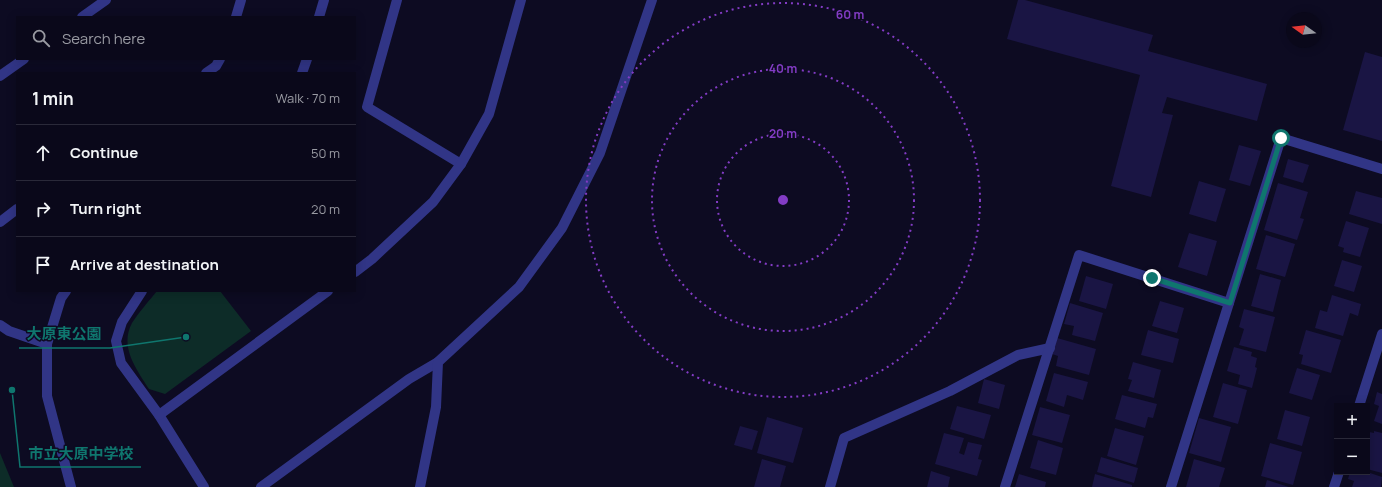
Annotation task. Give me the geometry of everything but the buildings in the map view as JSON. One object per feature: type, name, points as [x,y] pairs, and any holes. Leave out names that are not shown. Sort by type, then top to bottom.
[{"type":"street","points":[[83,16],[106,0]]},
{"type":"street","points":[[236,16],[241,0]]},
{"type":"street","points":[[319,16],[324,0]]},
{"type":"street","points":[[397,0],[367,107],[461,164]]},
{"type":"street","points":[[356,271],[372,259],[433,202],[461,164],[489,114],[521,0]]},
{"type":"street","points":[[261,487],[409,379],[438,362],[519,287],[562,228],[600,153],[652,0]]},
{"type":"street","points":[[0,76],[23,60]]},
{"type":"street","points":[[207,72],[216,66],[219,60]]},
{"type":"street","points":[[302,72],[307,60]]},
{"type":"street","points":[[1171,487],[1281,138],[1382,169]]},
{"type":"street","points":[[0,222],[16,210]]},
{"type":"street","points":[[1005,487],[1079,255],[1230,303]]},
{"type":"street","points":[[65,292],[61,298],[47,344],[47,396],[71,487]]},
{"type":"street","points":[[141,292],[122,322],[116,341],[121,363],[158,415],[204,487]]},
{"type":"street","points":[[158,415],[327,292]]},
{"type":"street","points":[[0,325],[9,331],[47,344]]},
{"type":"street","points":[[1360,403],[1382,334]]},
{"type":"street","points":[[830,487],[844,438],[950,391],[1018,355],[1050,348]]},
{"type":"street","points":[[420,487],[436,407],[438,362]]},
{"type":"street","points":[[1334,487],[1337,475]]},
{"type":"green space","points":[[156,292],[221,292],[251,331],[165,394],[149,389],[131,358],[127,341],[132,323]]},
{"type":"green space","points":[[0,453],[14,487],[0,487]]},
{"type":"place","name":"大原東公園","points":[[186,337]]},
{"type":"place","name":"市立大原中学校","points":[[12,390]]},
{"type":"route","points":[[1152,278],[1230,303],[1281,138]]}]
